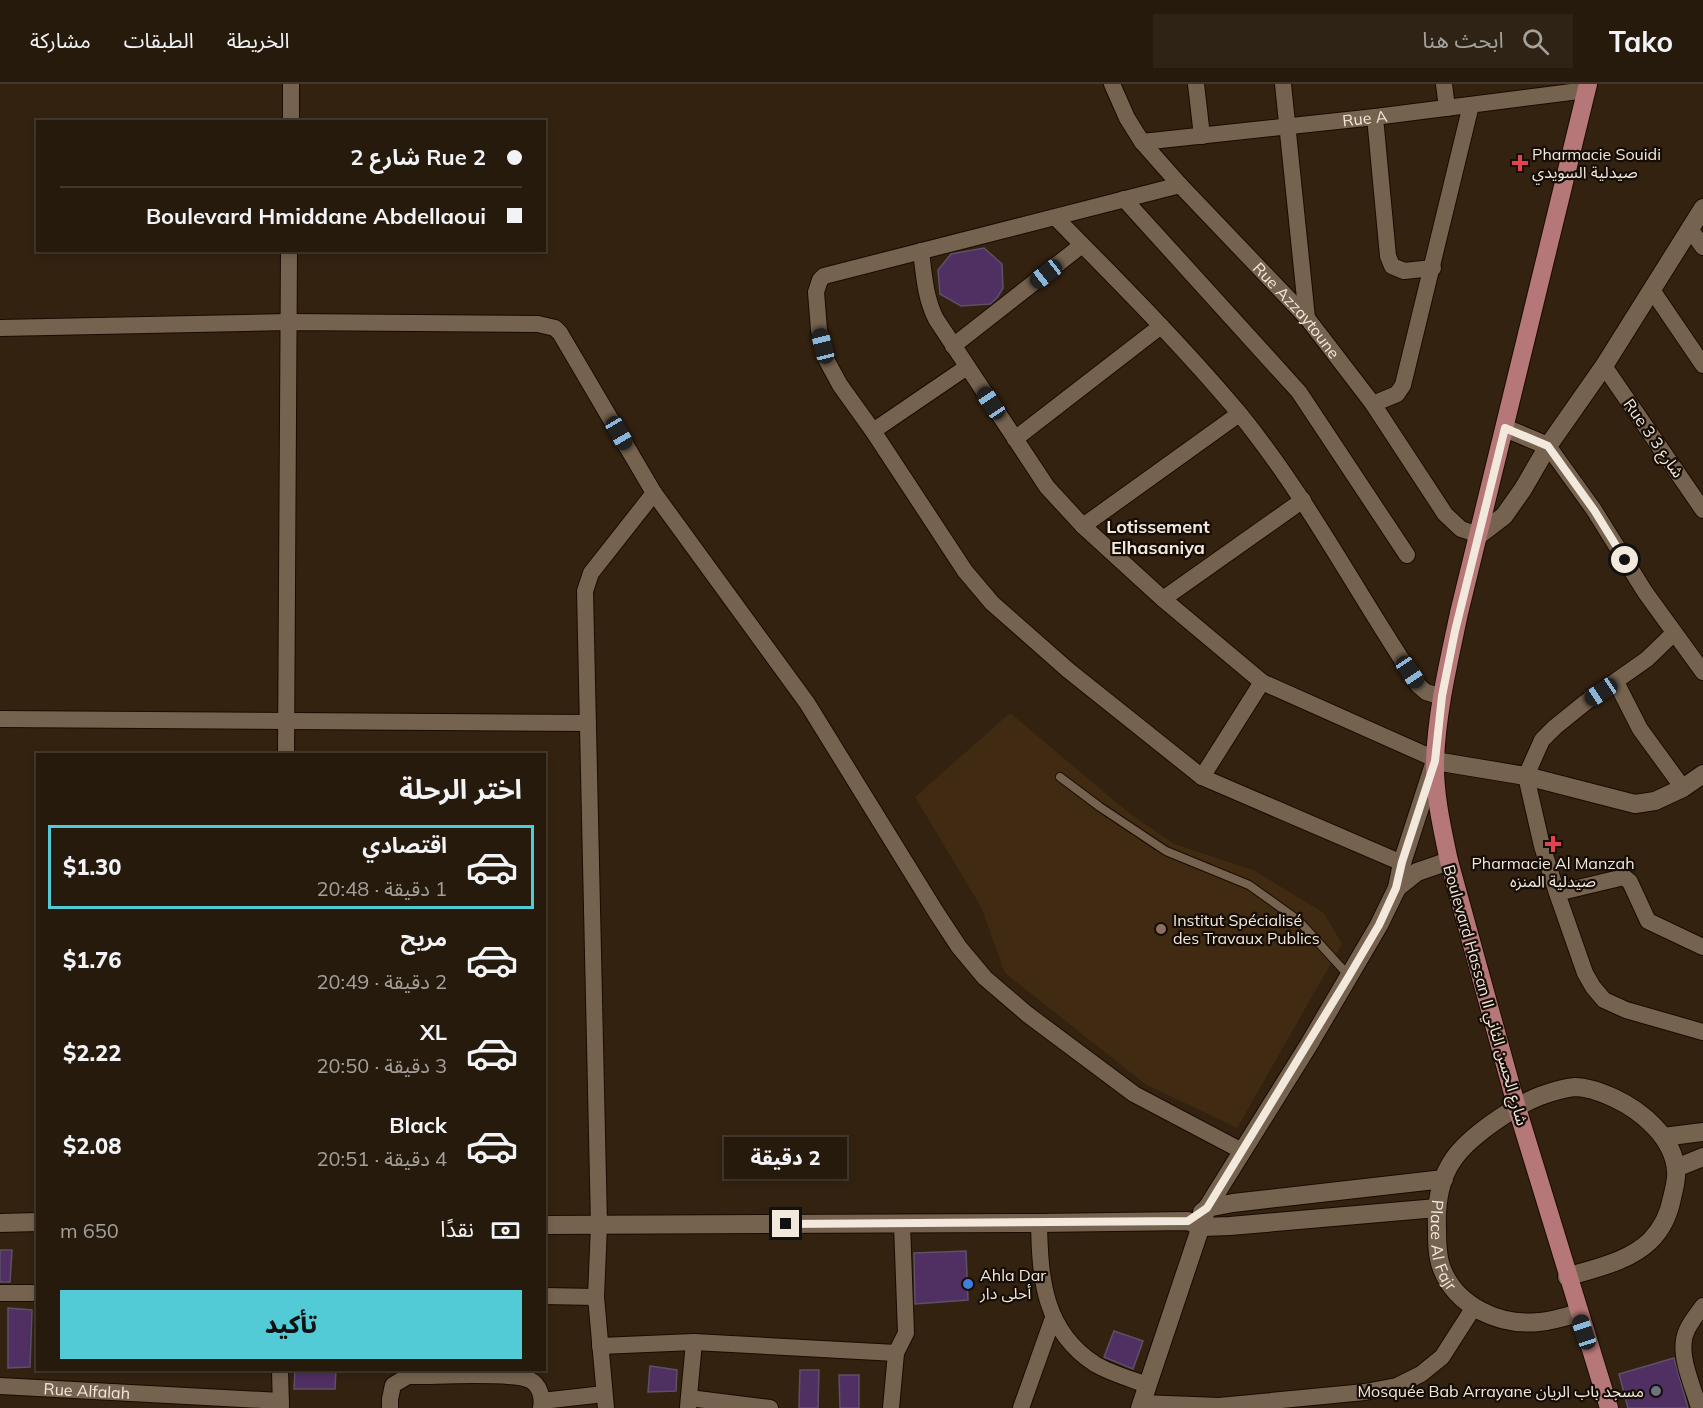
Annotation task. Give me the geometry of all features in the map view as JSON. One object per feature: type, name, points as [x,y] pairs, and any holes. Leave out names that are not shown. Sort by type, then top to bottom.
[{"type":"main road","name":"Boulevard Hassan II شارع الحسن الثاني","points":[[1587,87],[1459,613],[1442,696],[1435,760],[1442,829],[1449,861],[1517,1108],[1609,1408]]},
{"type":"street","points":[[291,84],[291,120]]},
{"type":"street","name":"Rue Azzaytoune","points":[[1112,84],[1127,118],[1142,142],[1307,318],[1373,404],[1445,514],[1461,529],[1479,535]]},
{"type":"street","points":[[1196,84],[1202,136]]},
{"type":"street","points":[[1283,84],[1307,318]]},
{"type":"street","points":[[1444,84],[1447,108]]},
{"type":"street","name":"Rue A","points":[[1142,142],[1471,105],[1523,91],[1587,87]]},
{"type":"street","points":[[1373,404],[1397,394],[1403,385],[1471,105]]},
{"type":"street","points":[[1374,117],[1388,256],[1392,266],[1404,272],[1433,268]]},
{"type":"street","points":[[1180,185],[824,276],[816,292],[819,330],[827,361],[840,385],[965,571],[992,603],[1068,670],[1202,777],[1402,862]]},
{"type":"street","points":[[1124,199],[1299,392],[1407,555]]},
{"type":"street","points":[[1479,535],[1504,516],[1548,446],[1604,366],[1703,208]]},
{"type":"street","points":[[1056,218],[1161,326],[1239,414],[1303,500],[1419,686],[1426,692],[1442,696]]},
{"type":"street","points":[[1690,229],[1703,247]]},
{"type":"street","points":[[953,346],[1082,245]]},
{"type":"street","points":[[921,251],[924,285],[929,304],[953,346],[1047,487],[1083,526],[1163,599],[1263,682],[1435,760],[1526,776],[1635,804],[1655,801],[1683,788],[1703,774]]},
{"type":"street","points":[[286,753],[289,252]]},
{"type":"street","points":[[1652,290],[1703,365]]},
{"type":"street","points":[[0,328],[288,322],[538,324],[555,328],[654,493],[807,703],[959,947],[985,978],[1027,1014],[1134,1094],[1242,1151]]},
{"type":"street","points":[[1015,439],[1161,326]]},
{"type":"street","name":"Rue 3 شارع 3","points":[[1604,366],[1703,510]]},
{"type":"street","points":[[873,431],[967,367]]},
{"type":"street","points":[[1083,526],[1239,414]]},
{"type":"street","points":[[1505,428],[1548,446],[1594,510],[1674,633],[1703,672]]},
{"type":"street","points":[[390,1408],[393,1385],[408,1376],[503,1376],[529,1379],[537,1384],[542,1405],[605,1401],[596,1297],[599,1225],[585,599],[587,582],[591,573],[654,493]]},
{"type":"street","points":[[1163,599],[1303,500]]},
{"type":"street","points":[[1674,633],[1647,659],[1570,715],[1542,740],[1526,776],[1542,846],[1585,973],[1593,987],[1604,1000],[1626,1010],[1703,1032]]},
{"type":"street","points":[[1202,777],[1263,682]]},
{"type":"street","points":[[1616,682],[1640,729],[1683,788]]},
{"type":"street","points":[[0,719],[588,723]]},
{"type":"street","points":[[1435,760],[1402,862],[1396,888],[1379,925],[1207,1208],[1195,1224],[1140,1406],[1220,1406],[1365,1392],[1397,1386],[1421,1374],[1442,1357],[1474,1307]]},
{"type":"street","points":[[1396,888],[1417,872],[1449,861]]},
{"type":"street","points":[[1557,893],[1624,877],[1630,882],[1648,921],[1703,946]]},
{"type":"street","name":"Place Al Fajr","points":[[1568,1277],[1611,1264],[1636,1252],[1650,1241],[1668,1214],[1675,1188],[1676,1168],[1670,1147],[1648,1120],[1628,1105],[1578,1087],[1539,1096],[1517,1108],[1467,1143],[1452,1161],[1444,1179],[1437,1208],[1438,1246],[1442,1268],[1453,1289],[1474,1307],[1498,1318],[1518,1322],[1539,1322],[1578,1313]]},
{"type":"street","points":[[1663,1137],[1703,1132]]},
{"type":"street","points":[[1676,1168],[1703,1157]]},
{"type":"street","points":[[1207,1208],[1233,1203],[1444,1179]]},
{"type":"street","points":[[546,1225],[1039,1223],[1230,1226],[1437,1208]]},
{"type":"street","points":[[0,1223],[36,1222]]},
{"type":"street","points":[[1039,1223],[1040,1263],[1053,1318],[1060,1331],[1077,1350],[1096,1365],[1147,1385]]},
{"type":"street","points":[[891,1408],[896,1353],[906,1333],[902,1224]]},
{"type":"street","points":[[0,1293],[36,1293]]},
{"type":"street","points":[[546,1296],[596,1297]]},
{"type":"street","points":[[1699,1398],[1684,1353],[1684,1341],[1687,1330],[1703,1306]]},
{"type":"street","points":[[1021,1408],[1053,1318]]},
{"type":"street","points":[[600,1346],[694,1342],[896,1353]]},
{"type":"street","points":[[694,1342],[689,1403],[770,1408]]},
{"type":"street","points":[[280,1371],[281,1404]]},
{"type":"street","name":"Rue Alfalah","points":[[0,1386],[281,1404]]},
{"type":"lane","points":[[1060,777],[1166,851],[1249,885],[1298,921],[1349,976]]},
{"type":"shaded area","name":"Institut Spécialisé des Travaux Publics","points":[[1010,713],[1129,813],[1174,844],[1253,870],[1324,913],[1342,944],[1237,1128],[1145,1084],[1005,973],[981,907],[915,797]]},
{"type":"building","points":[[984,248],[1002,264],[1003,288],[997,298],[990,304],[961,306],[940,294],[938,270],[951,254]]},
{"type":"building","points":[[0,1250],[12,1250],[10,1282],[0,1282]]},
{"type":"building","points":[[966,1251],[968,1300],[915,1304],[914,1253]]},
{"type":"building","points":[[8,1308],[32,1310],[30,1367],[8,1368]]},
{"type":"building","points":[[1114,1331],[1143,1341],[1133,1369],[1104,1357]]},
{"type":"building","name":"Mosquée Bab Arrayane مسجد باب الريان","points":[[1674,1358],[1688,1408],[1628,1408],[1619,1374]]},
{"type":"building","points":[[650,1366],[677,1370],[676,1391],[648,1392]]},
{"type":"building","points":[[800,1370],[819,1370],[818,1408],[799,1408]]},
{"type":"building","points":[[295,1371],[336,1371],[335,1389],[294,1389]]},
{"type":"building","points":[[839,1375],[859,1375],[859,1408],[840,1408]]},
{"type":"place","name":"Pharmacie Souidi صيدلية السويدي","points":[[1520,163]]},
{"type":"place","name":"Pharmacie Al Manzah صيدلية المنزه","points":[[1553,844]]},
{"type":"place","name":"Institut Spécialisé des Travaux Publics","points":[[1161,929]]},
{"type":"place","name":"Ahla Dar أحلى دار","points":[[968,1284]]},
{"type":"place","name":"Mosquée Bab Arrayane مسجد باب الريان","points":[[1656,1391]]},
{"type":"district","name":"Lotissement Elhasaniya","points":[[1158,537]]},
{"type":"route","points":[[786,1224],[1188,1221],[1207,1208],[1349,976],[1379,925],[1396,888],[1402,862],[1435,761],[1442,696],[1455,631],[1505,428],[1548,446],[1594,510],[1625,560]]}]
